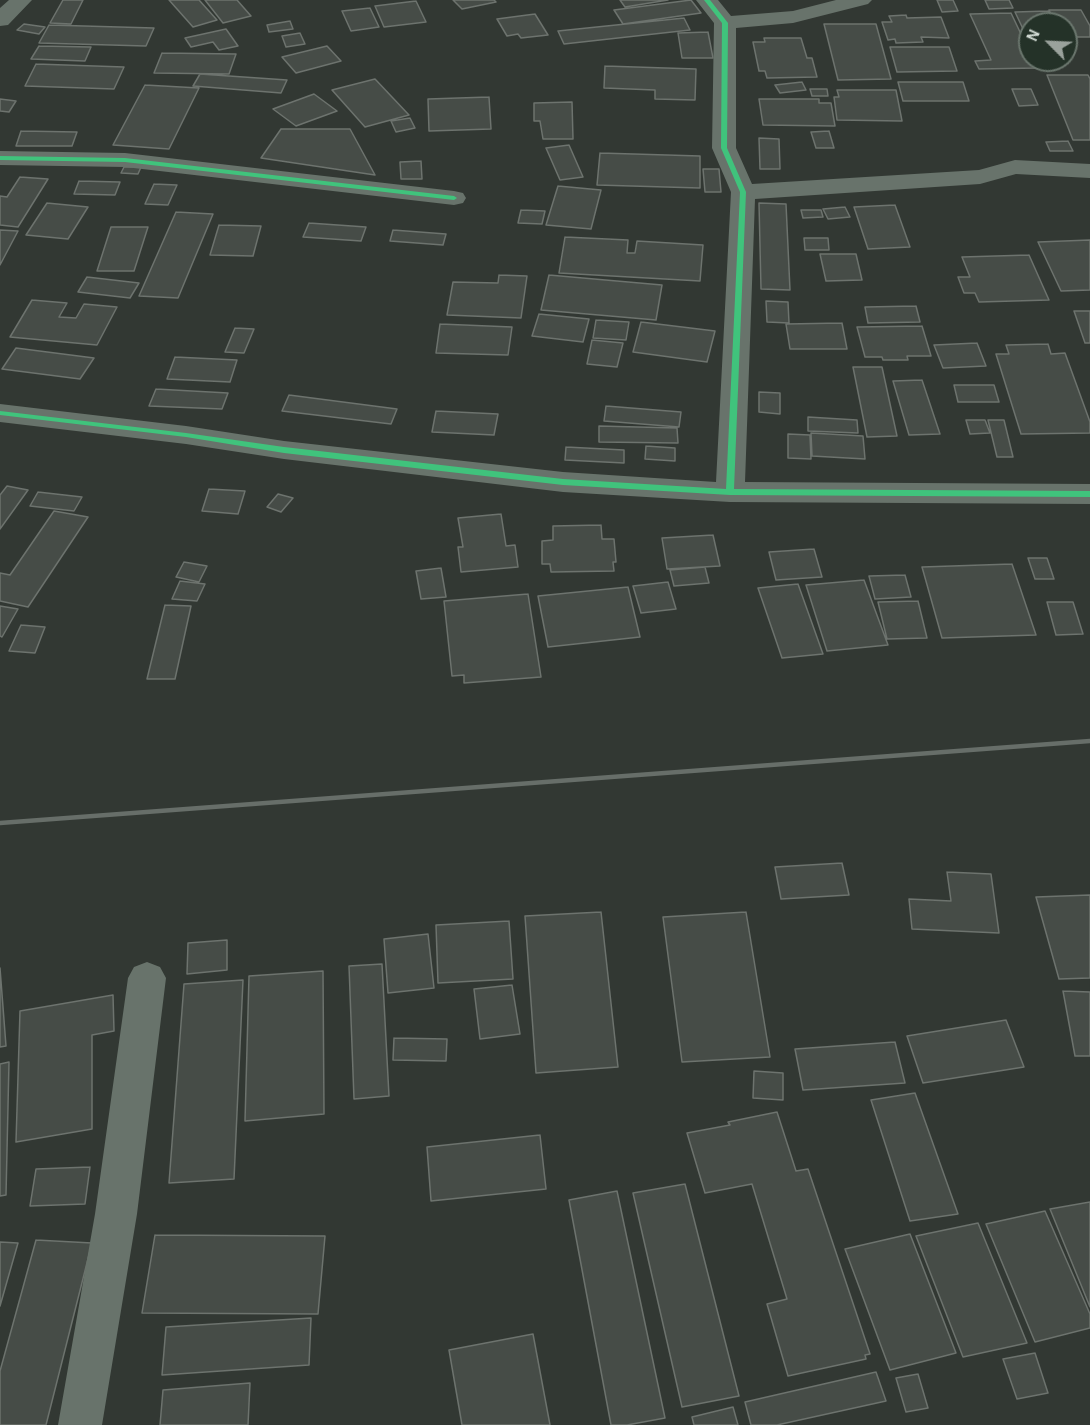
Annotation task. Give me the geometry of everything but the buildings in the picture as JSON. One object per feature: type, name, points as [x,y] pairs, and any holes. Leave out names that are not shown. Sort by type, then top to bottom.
[{"type":"street","points":[[0,20],[21,0]]},
{"type":"street","points":[[707,0],[725,23],[724,148],[743,192],[730,492]]},
{"type":"street","points":[[725,23],[793,17],[861,0]]},
{"type":"street","points":[[0,158],[125,160],[454,198]]},
{"type":"street","points":[[743,192],[980,177],[1015,167],[1090,171]]},
{"type":"street","points":[[0,413],[186,435],[284,450],[585,483],[730,492],[1090,495]]},
{"type":"street","points":[[80,1425],[116,1214],[147,978]]},
{"type":"railway","points":[[0,823],[1090,741]]},
{"type":"cycle path","points":[[707,0],[725,23],[724,148],[743,192],[730,492]]},
{"type":"cycle path","points":[[0,158],[125,160],[454,198]]},
{"type":"cycle path","points":[[0,413],[186,435],[284,450],[563,482],[730,492],[1090,494]]}]
